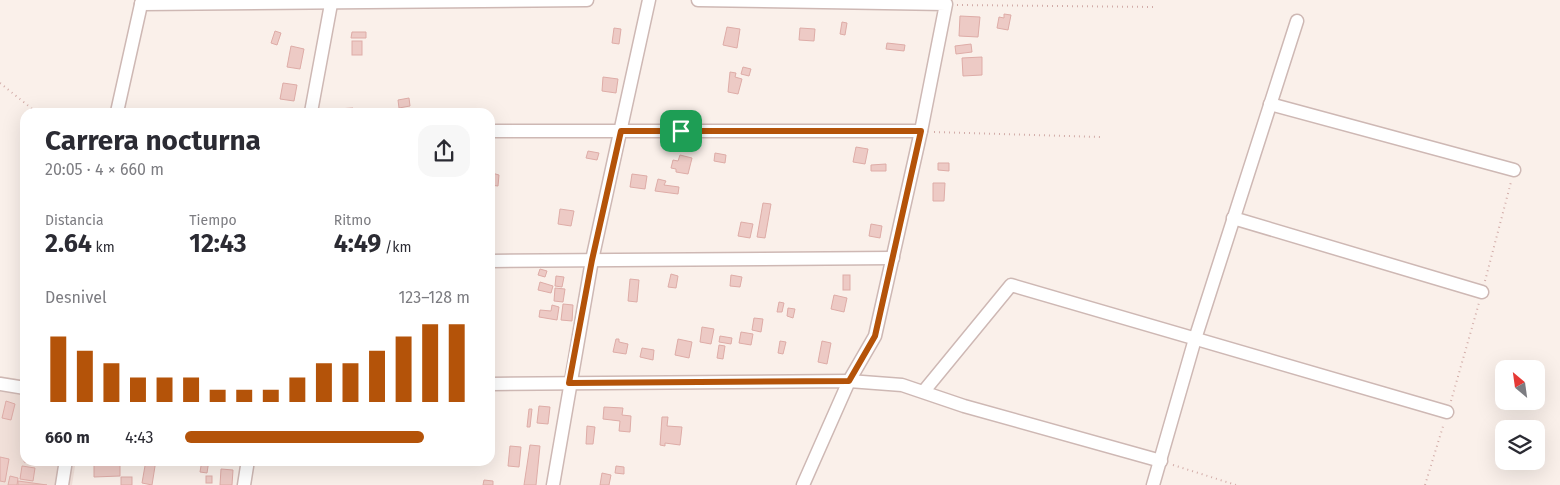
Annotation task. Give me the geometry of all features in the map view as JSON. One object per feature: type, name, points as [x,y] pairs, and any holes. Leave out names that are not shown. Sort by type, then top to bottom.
[{"type":"street","points":[[118,108],[142,2],[331,4],[587,0]]},
{"type":"street","points":[[552,485],[592,260],[649,0]]},
{"type":"street","points":[[698,0],[946,4],[921,131],[875,336],[849,381],[803,485]]},
{"type":"street","points":[[312,108],[331,4]]},
{"type":"street","points":[[1153,485],[1195,339],[1297,22]]},
{"type":"street","points":[[1270,104],[1514,170]]},
{"type":"street","points":[[495,131],[921,131]]},
{"type":"street","points":[[1233,218],[1482,292]]},
{"type":"street","points":[[495,261],[893,258]]},
{"type":"street","points":[[924,391],[1010,285],[1448,412]]},
{"type":"street","points":[[495,384],[849,381],[902,385],[964,406],[1161,461]]},
{"type":"street","points":[[0,384],[20,387]]},
{"type":"street","points":[[62,485],[65,466]]},
{"type":"street","points":[[244,485],[247,466]]},
{"type":"path","points":[[946,4],[1155,7]]},
{"type":"path","points":[[0,83],[31,108]]},
{"type":"path","points":[[921,131],[1100,137]]},
{"type":"path","points":[[1425,485],[1482,292],[1514,170]]},
{"type":"path","points":[[1161,461],[1236,485]]},
{"type":"shaded area","points":[[0,376],[20,379],[20,466],[75,466],[72,485],[0,485]]},
{"type":"building","points":[[1004,14],[1011,15],[1008,30],[997,28],[999,17],[1004,18]]},
{"type":"building","points":[[960,16],[980,17],[978,37],[959,36]]},
{"type":"building","points":[[842,22],[847,23],[845,35],[840,34]]},
{"type":"building","points":[[727,27],[740,29],[737,48],[723,45]]},
{"type":"building","points":[[614,28],[621,29],[619,44],[612,43]]},
{"type":"building","points":[[800,28],[815,29],[814,41],[799,40]]},
{"type":"building","points":[[275,31],[281,33],[277,45],[271,43]]},
{"type":"building","points":[[352,32],[366,32],[366,38],[351,38]]},
{"type":"building","points":[[352,41],[362,41],[362,55],[352,55]]},
{"type":"building","points":[[887,43],[905,45],[904,51],[886,49]]},
{"type":"building","points":[[971,44],[972,52],[956,54],[955,46]]},
{"type":"building","points":[[291,46],[304,49],[300,69],[287,67]]},
{"type":"building","points":[[982,57],[982,75],[963,76],[962,58]]},
{"type":"building","points":[[743,67],[751,69],[749,76],[741,74]]},
{"type":"building","points":[[730,72],[736,73],[735,77],[742,79],[738,94],[728,92]]},
{"type":"building","points":[[603,77],[618,79],[616,93],[602,91]]},
{"type":"building","points":[[283,83],[297,85],[294,101],[280,99]]},
{"type":"building","points":[[409,98],[410,106],[399,108],[398,100]]},
{"type":"building","points":[[856,147],[868,149],[865,164],[853,162]]},
{"type":"building","points":[[588,151],[599,153],[597,160],[586,158]]},
{"type":"building","points":[[715,153],[726,155],[725,163],[714,161]]},
{"type":"building","points":[[680,155],[692,158],[688,174],[676,172],[676,169],[671,168],[673,160],[678,161]]},
{"type":"building","points":[[938,163],[949,163],[949,171],[938,170]]},
{"type":"building","points":[[886,164],[886,171],[871,171],[871,165]]},
{"type":"building","points":[[495,174],[499,175],[498,186],[495,186]]},
{"type":"building","points":[[632,174],[647,176],[645,189],[630,187]]},
{"type":"building","points":[[658,179],[666,181],[664,185],[679,187],[678,194],[655,191]]},
{"type":"building","points":[[933,183],[945,183],[944,201],[933,201]]},
{"type":"building","points":[[763,203],[771,204],[765,238],[757,237]]},
{"type":"building","points":[[560,209],[574,211],[571,226],[558,224]]},
{"type":"building","points":[[741,222],[753,224],[750,238],[738,236]]},
{"type":"building","points":[[871,224],[882,226],[880,238],[869,236]]},
{"type":"building","points":[[540,269],[547,271],[545,277],[538,275]]},
{"type":"building","points":[[671,274],[678,276],[676,288],[668,287]]},
{"type":"building","points":[[731,275],[742,277],[740,287],[730,286]]},
{"type":"building","points":[[843,275],[850,275],[850,290],[843,290]]},
{"type":"building","points":[[556,276],[564,277],[562,287],[555,286]]},
{"type":"building","points":[[630,279],[639,280],[637,302],[628,301]]},
{"type":"building","points":[[540,282],[553,286],[551,293],[538,290]]},
{"type":"building","points":[[555,288],[565,289],[563,302],[554,301]]},
{"type":"building","points":[[834,295],[847,298],[844,312],[831,309]]},
{"type":"building","points":[[779,302],[784,303],[782,312],[777,312]]},
{"type":"building","points":[[563,304],[573,305],[572,321],[561,320]]},
{"type":"building","points":[[552,305],[559,307],[557,320],[539,317],[540,310],[551,311]]},
{"type":"building","points":[[788,308],[795,309],[793,318],[787,316]]},
{"type":"building","points":[[754,318],[763,319],[761,332],[752,330]]},
{"type":"building","points":[[702,327],[714,329],[711,344],[700,342]]},
{"type":"building","points":[[741,332],[753,334],[751,345],[739,343]]},
{"type":"building","points":[[720,336],[732,338],[731,344],[719,342]]},
{"type":"building","points":[[616,339],[619,339],[619,342],[628,344],[626,354],[613,352]]},
{"type":"building","points":[[678,339],[692,342],[689,358],[675,355]]},
{"type":"building","points":[[780,341],[786,342],[783,354],[778,353]]},
{"type":"building","points":[[822,341],[831,343],[827,364],[818,362]]},
{"type":"building","points":[[719,345],[725,346],[723,359],[717,358]]},
{"type":"building","points":[[642,348],[654,350],[653,360],[640,357]]},
{"type":"building","points":[[6,401],[15,404],[11,420],[2,418]]},
{"type":"building","points":[[539,406],[550,407],[548,424],[537,423]]},
{"type":"building","points":[[604,407],[623,408],[622,415],[631,416],[630,432],[619,431],[620,421],[603,419]]},
{"type":"building","points":[[529,409],[532,409],[530,427],[527,427]]},
{"type":"building","points":[[662,417],[668,417],[667,426],[682,427],[680,445],[665,443],[665,446],[660,445]]},
{"type":"building","points":[[587,426],[595,427],[593,444],[586,444]]},
{"type":"building","points":[[530,445],[540,446],[536,485],[524,485]]},
{"type":"building","points":[[510,446],[521,447],[519,467],[508,466]]},
{"type":"building","points":[[0,457],[9,459],[5,482],[0,481]]},
{"type":"building","points":[[22,466],[35,468],[33,481],[20,479]]},
{"type":"building","points":[[94,466],[120,466],[120,476],[94,477]]},
{"type":"building","points":[[145,466],[155,466],[152,485],[142,483]]},
{"type":"building","points":[[201,466],[208,466],[207,473],[200,472]]},
{"type":"building","points":[[616,466],[624,467],[624,474],[615,473]]},
{"type":"building","points":[[221,469],[233,470],[232,485],[220,485]]},
{"type":"building","points":[[602,473],[611,475],[609,485],[600,485]]},
{"type":"building","points":[[10,476],[18,478],[17,485],[8,485]]},
{"type":"building","points":[[206,476],[212,476],[212,483],[206,483]]},
{"type":"building","points":[[121,477],[132,477],[132,485],[121,485]]},
{"type":"building","points":[[484,480],[493,481],[493,485],[483,485]]},
{"type":"building","points":[[18,481],[47,485],[18,485]]},
{"type":"route","points":[[621,131],[681,131],[921,131],[875,336],[849,381],[569,383],[592,260],[621,131]]}]
